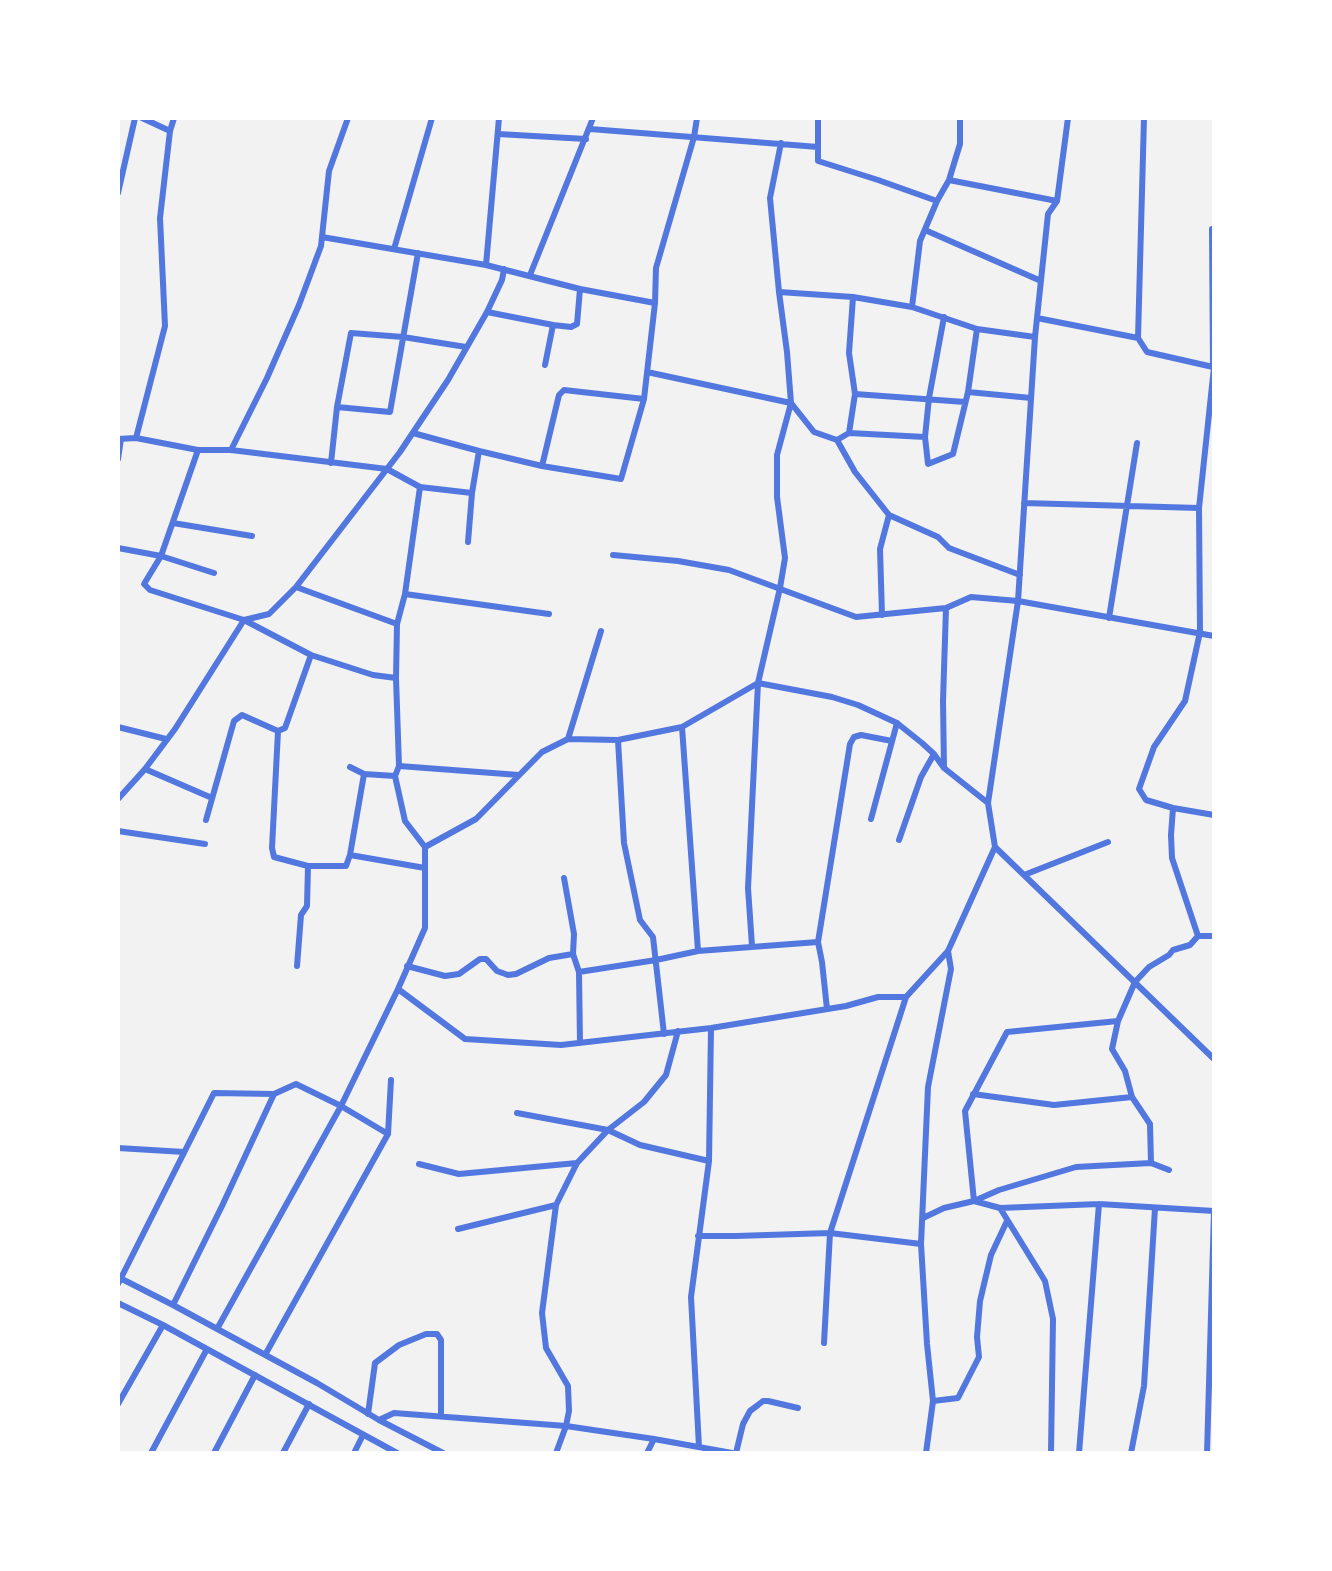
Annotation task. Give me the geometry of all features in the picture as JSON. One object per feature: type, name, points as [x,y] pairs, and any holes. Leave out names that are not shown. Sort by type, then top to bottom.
[{"type":"street","points":[[118,193],[135,118]]},
{"type":"street","points":[[142,118],[170,131]]},
{"type":"street","points":[[136,438],[165,326],[160,218],[174,118]]},
{"type":"street","points":[[231,450],[267,378],[321,246],[329,171],[348,118]]},
{"type":"street","points":[[394,249],[432,118]]},
{"type":"street","points":[[486,265],[499,118]]},
{"type":"street","points":[[530,275],[593,118]]},
{"type":"street","points":[[413,433],[542,466],[621,479],[644,399],[656,268],[697,118]]},
{"type":"street","points":[[818,118],[818,161],[937,201]]},
{"type":"street","points":[[912,307],[920,241],[949,180],[960,144],[960,118]]},
{"type":"street","points":[[824,1343],[830,1233],[906,997],[948,951],[995,847],[988,803],[1018,601],[1035,337],[1048,214],[1057,201],[1068,118]]},
{"type":"street","points":[[1144,118],[1138,338],[1147,352],[1214,367]]},
{"type":"street","points":[[590,129],[818,147]]},
{"type":"street","points":[[498,134],[586,139]]},
{"type":"street","points":[[752,946],[748,888],[758,683],[785,558],[777,497],[777,455],[791,403],[770,198],[781,143]]},
{"type":"street","points":[[949,180],[1057,201]]},
{"type":"street","points":[[1212,229],[1214,367],[1199,508],[1200,632],[1185,701],[1154,747],[1139,789],[1146,800],[1214,815]]},
{"type":"street","points":[[925,230],[1041,281]]},
{"type":"street","points":[[322,237],[486,265],[580,289],[655,303]]},
{"type":"street","points":[[337,407],[390,412],[418,253]]},
{"type":"street","points":[[118,799],[175,729],[244,620],[269,614],[296,587],[387,469],[448,380],[487,312],[504,269]]},
{"type":"street","points":[[487,312],[571,327],[577,324],[580,289]]},
{"type":"street","points":[[779,292],[853,297],[912,307],[977,329],[1035,337]]},
{"type":"street","points":[[849,433],[855,394],[849,353],[853,297]]},
{"type":"street","points":[[944,317],[929,398],[925,437],[928,464],[953,454],[968,392],[977,329]]},
{"type":"street","points":[[1037,318],[1138,338]]},
{"type":"street","points":[[545,365],[553,325]]},
{"type":"street","points":[[331,463],[337,407],[351,333],[466,347]]},
{"type":"street","points":[[647,372],[791,403],[814,432],[837,440],[855,472],[889,515],[938,537],[949,548],[1020,575]]},
{"type":"street","points":[[542,466],[559,395],[564,390],[644,399]]},
{"type":"street","points":[[968,392],[1031,398]]},
{"type":"street","points":[[855,394],[965,402]]},
{"type":"street","points":[[837,440],[849,433],[925,437]]},
{"type":"street","points":[[118,459],[120,439],[136,438],[198,450],[231,450],[387,469],[420,487],[472,493]]},
{"type":"street","points":[[1109,618],[1137,443]]},
{"type":"street","points":[[198,450],[161,556],[144,584],[150,590],[244,620],[311,655],[373,675],[396,678]]},
{"type":"street","points":[[468,542],[479,451]]},
{"type":"street","points":[[217,1329],[341,1106],[425,928],[425,847],[405,821],[395,776],[399,766],[397,624],[405,594],[420,487]]},
{"type":"street","points":[[1024,503],[1199,508]]},
{"type":"street","points":[[882,615],[880,549],[889,515]]},
{"type":"street","points":[[173,523],[252,536]]},
{"type":"street","points":[[118,548],[161,556],[214,573]]},
{"type":"street","points":[[613,555],[729,570],[856,617],[946,608],[971,597],[1018,601],[1214,636]]},
{"type":"street","points":[[296,587],[397,624]]},
{"type":"street","points":[[405,594],[549,614]]},
{"type":"street","points":[[944,768],[946,608]]},
{"type":"street","points":[[568,739],[601,631]]},
{"type":"street","points":[[206,820],[234,721],[242,715],[278,731],[285,728],[311,655]]},
{"type":"street","points":[[425,847],[476,819],[542,752],[568,739],[618,740],[682,727],[758,683],[832,697],[897,723],[934,754],[944,768],[988,803]]},
{"type":"street","points":[[871,819],[897,723]]},
{"type":"street","points":[[118,727],[166,739]]},
{"type":"street","points":[[682,727],[698,951]]},
{"type":"street","points":[[278,731],[274,857],[308,866],[346,866],[364,774]]},
{"type":"street","points":[[827,1009],[818,942],[850,744],[854,737],[861,735],[892,741]]},
{"type":"street","points":[[618,740],[624,843],[640,920],[653,937],[664,1034]]},
{"type":"street","points":[[899,840],[921,777],[934,754]]},
{"type":"street","points":[[399,766],[519,775]]},
{"type":"street","points":[[350,767],[364,774],[395,776]]},
{"type":"street","points":[[145,769],[212,798]]},
{"type":"street","points":[[1173,808],[1172,858],[1198,936]]},
{"type":"street","points":[[118,831],[205,844]]},
{"type":"street","points":[[1024,875],[1108,842]]},
{"type":"street","points":[[995,847],[1214,1059]]},
{"type":"street","points":[[350,855],[425,868]]},
{"type":"street","points":[[297,966],[301,915],[307,906],[308,866]]},
{"type":"street","points":[[564,878],[574,934],[573,954],[579,972],[580,1043]]},
{"type":"street","points":[[1151,1163],[1150,1124],[1132,1097],[1125,1071],[1112,1049],[1118,1021],[1135,982],[1149,967],[1173,950],[1190,945],[1198,936],[1214,936]]},
{"type":"street","points":[[579,972],[698,951],[818,942]]},
{"type":"street","points":[[926,1453],[933,1401],[921,1244],[928,1087],[951,969],[948,951]]},
{"type":"street","points":[[407,966],[445,976],[459,974],[480,959],[486,959],[497,971],[508,975],[549,958],[573,954]]},
{"type":"street","points":[[398,989],[465,1039],[561,1045],[711,1028],[846,1006],[878,997],[906,997]]},
{"type":"street","points":[[974,1201],[965,1111],[1007,1032],[1118,1021]]},
{"type":"street","points":[[699,1447],[691,1297],[709,1161],[711,1028]]},
{"type":"street","points":[[556,1453],[569,1411],[568,1386],[546,1348],[542,1313],[556,1205],[577,1163],[608,1130],[644,1102],[666,1075],[678,1031]]},
{"type":"street","points":[[265,1355],[388,1134],[391,1080]]},
{"type":"street","points":[[388,1134],[296,1084],[274,1094],[214,1093],[119,1280],[173,1305],[443,1453]]},
{"type":"street","points":[[173,1305],[274,1094]]},
{"type":"street","points":[[973,1094],[1054,1105],[1132,1097]]},
{"type":"street","points":[[517,1113],[608,1130],[640,1145],[709,1161]]},
{"type":"street","points":[[118,1148],[184,1152]]},
{"type":"street","points":[[419,1164],[459,1174],[577,1163]]},
{"type":"street","points":[[923,1218],[944,1208],[1076,1167],[1151,1163],[1169,1170]]},
{"type":"street","points":[[974,1201],[1000,1208],[1099,1204],[1214,1211],[1207,1453]]},
{"type":"street","points":[[1079,1453],[1099,1204]]},
{"type":"street","points":[[458,1229],[556,1205]]},
{"type":"street","points":[[1000,1208],[1045,1281],[1053,1319],[1051,1453]]},
{"type":"street","points":[[1131,1453],[1144,1386],[1155,1208]]},
{"type":"street","points":[[933,1401],[958,1398],[979,1357],[980,1301],[991,1255],[1007,1221]]},
{"type":"street","points":[[698,1236],[830,1233],[921,1244]]},
{"type":"street","points":[[118,1303],[397,1453]]},
{"type":"street","points":[[118,1404],[163,1325]]},
{"type":"street","points":[[368,1414],[375,1363],[399,1345],[426,1334],[437,1334],[441,1340],[441,1416]]},
{"type":"street","points":[[151,1453],[207,1349]]},
{"type":"street","points":[[214,1453],[255,1375]]},
{"type":"street","points":[[379,1420],[394,1413],[566,1426],[734,1453],[750,1411],[763,1401],[798,1408]]},
{"type":"street","points":[[283,1453],[309,1404]]},
{"type":"street","points":[[354,1453],[363,1435]]},
{"type":"street","points":[[647,1453],[654,1439]]}]
